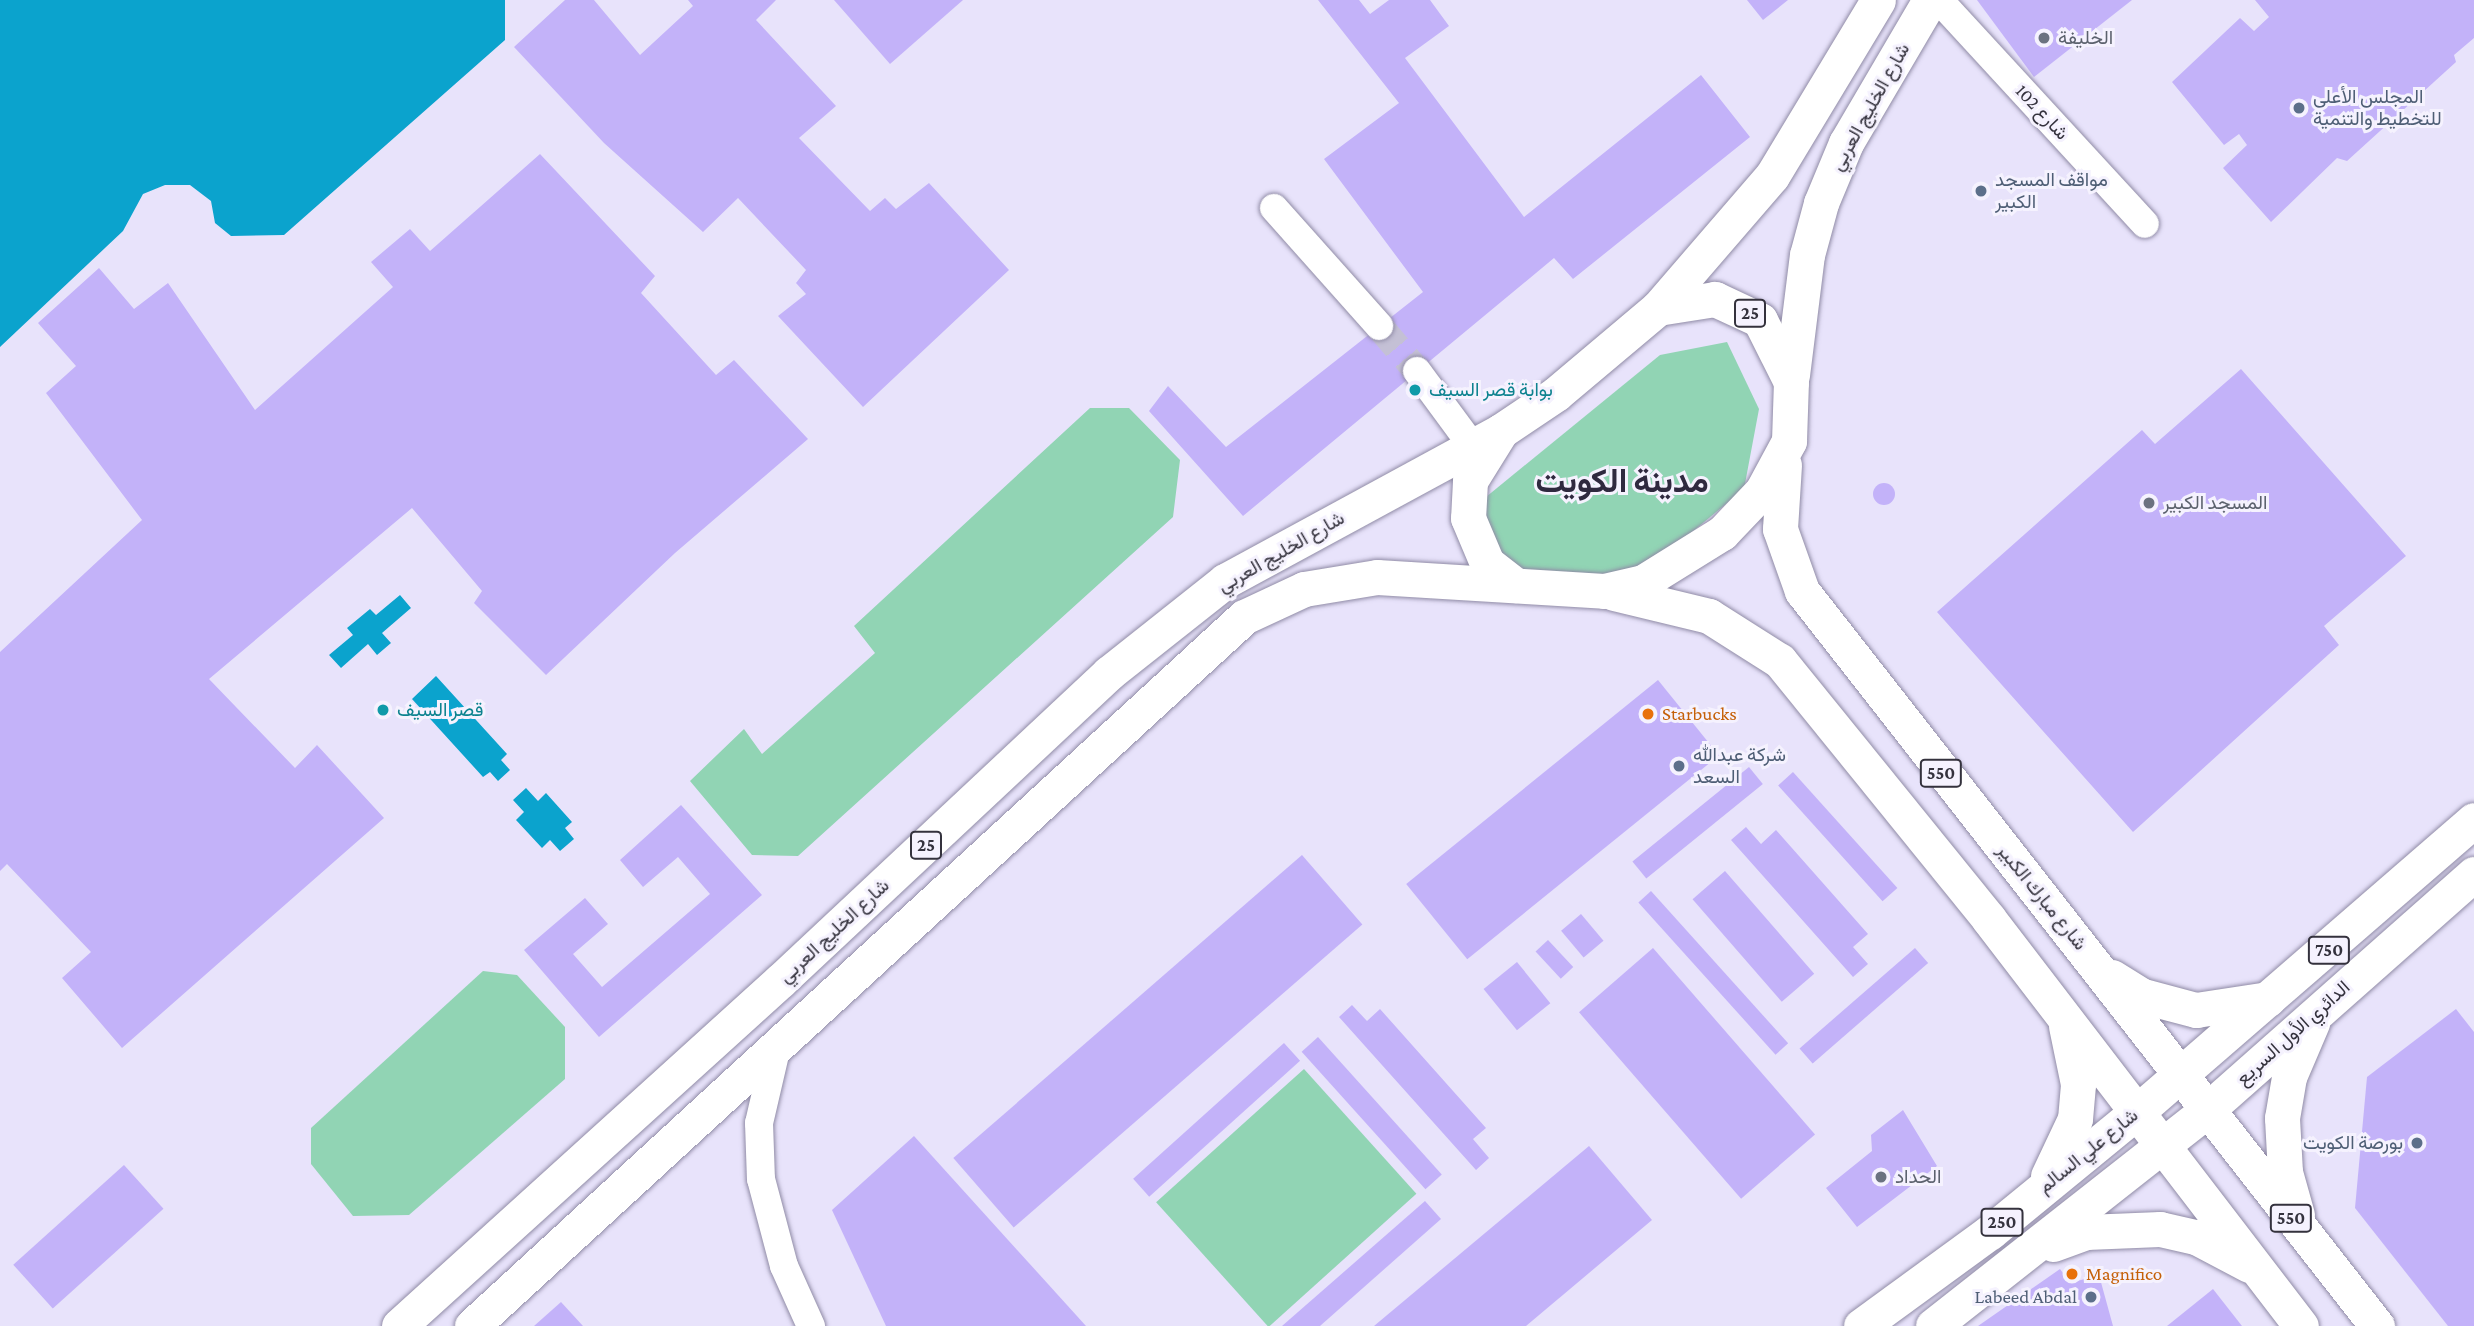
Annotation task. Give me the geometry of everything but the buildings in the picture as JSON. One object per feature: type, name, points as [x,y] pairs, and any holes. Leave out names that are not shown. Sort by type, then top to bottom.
[{"type":"main road","name":"25","points":[[1658,308],[1716,299],[1749,312],[1772,338],[1791,382],[1789,441],[1762,492],[1722,533],[1643,583],[1604,591],[1515,585],[1487,563],[1468,518],[1470,481],[1487,439],[1556,394],[1658,308],[1772,176],[1878,0]]},
{"type":"main road","name":"شارع الخليج العربي","points":[[1791,382],[1805,268],[1821,203],[1846,143],[1930,0]]},
{"type":"main road","name":"شارع الخليج العربي","points":[[399,1326],[781,980],[1109,673],[1225,581],[1487,439]]},
{"type":"main road","name":"شارع مبارك الكبير","points":[[1789,441],[1779,519],[1793,577],[1956,792],[2097,965],[2180,1076],[2377,1326]]},
{"type":"main road","name":"شارع الخليج العربي","points":[[472,1326],[776,1050],[1202,650],[1244,617],[1304,589],[1344,580],[1515,585]]},
{"type":"main road","name":"550","points":[[1604,591],[1673,604],[1740,631],[1780,661],[1870,770],[2165,1145],[2301,1326]]},
{"type":"main road","points":[[1870,770],[1858,732],[1874,720],[1887,723],[1956,792]]},
{"type":"main road","name":"الدائري الأول السريع","points":[[2180,1076],[2277,995],[2474,820]]},
{"type":"main road","name":"الدائري الأول السريع","points":[[2207,1110],[2474,874]]},
{"type":"main road","points":[[2097,965],[2143,996],[2183,1007],[2224,1010],[2277,995]]},
{"type":"main road","points":[[2304,1234],[2284,1172],[2282,1118],[2288,1077],[2320,1008]]},
{"type":"main road","points":[[2019,1206],[2044,1182],[2075,1119],[2076,1061],[2063,1016]]},
{"type":"main road","name":"شارع علي السالم","points":[[1861,1326],[2019,1206],[2180,1076]]},
{"type":"main road","name":"250","points":[[1933,1326],[2019,1262],[2207,1110]]},
{"type":"main road","points":[[2019,1262],[2086,1232],[2160,1229],[2208,1242],[2261,1273]]},
{"type":"street","name":"شارع 102","points":[[1939,0],[2145,224]]},
{"type":"street","points":[[1274,208],[1379,327]]},
{"type":"street","points":[[1417,371],[1487,439]]},
{"type":"street","points":[[776,1050],[759,1123],[761,1179],[784,1266],[811,1326]]},
{"type":"green space","points":[[1727,342],[1759,409],[1744,489],[1680,542],[1604,588],[1518,582],[1475,506],[1660,355]]},
{"type":"green space","points":[[1090,408],[1129,408],[1180,460],[1173,517],[798,856],[752,855],[690,781],[744,729],[762,754],[875,653],[854,626]]},
{"type":"green space","points":[[483,971],[517,975],[565,1027],[565,1079],[409,1215],[353,1216],[311,1164],[311,1128]]},
{"type":"green space","points":[[1304,1069],[1416,1194],[1270,1326],[1156,1202]]},
{"type":"water","points":[[0,0],[505,0],[505,40],[284,235],[231,236],[215,223],[211,201],[190,185],[165,185],[143,194],[123,231],[0,347]]},
{"type":"water","points":[[400,595],[411,608],[382,633],[391,643],[377,655],[368,644],[341,668],[329,655],[353,635],[347,628],[370,609],[376,615]]},
{"type":"water","points":[[436,676],[507,754],[501,760],[510,770],[498,781],[490,772],[483,777],[412,699]]},
{"type":"water","points":[[526,788],[538,801],[546,793],[572,822],[565,828],[574,839],[560,851],[550,840],[542,848],[516,820],[524,812],[513,800]]},
{"type":"tunnel","points":[[1379,326],[1417,371]]},
{"type":"place","name":"الخليفة","points":[[2044,38]]},
{"type":"place","name":"المجلس الأعلى للتخطيط والتنمية","points":[[2299,108]]},
{"type":"place","name":"مواقف المسجد الكبير","points":[[1981,191]]},
{"type":"place","name":"بوابة قصر السيف","points":[[1415,390]]},
{"type":"place","name":"المسجد الكبير","points":[[2149,503]]},
{"type":"place","name":"قصر السيف","points":[[383,710]]},
{"type":"place","name":"Starbucks","points":[[1648,714]]},
{"type":"place","name":"شركة عبدالله السعد","points":[[1679,766]]},
{"type":"place","name":"بورصة الكويت","points":[[2417,1143]]},
{"type":"place","name":"الحداد","points":[[1881,1177]]},
{"type":"place","name":"Magnifico","points":[[2072,1274]]},
{"type":"place","name":"Labeed Abdal","points":[[2091,1297]]},
{"type":"district","name":"مدينة الكويت","points":[[1622,481]]}]
